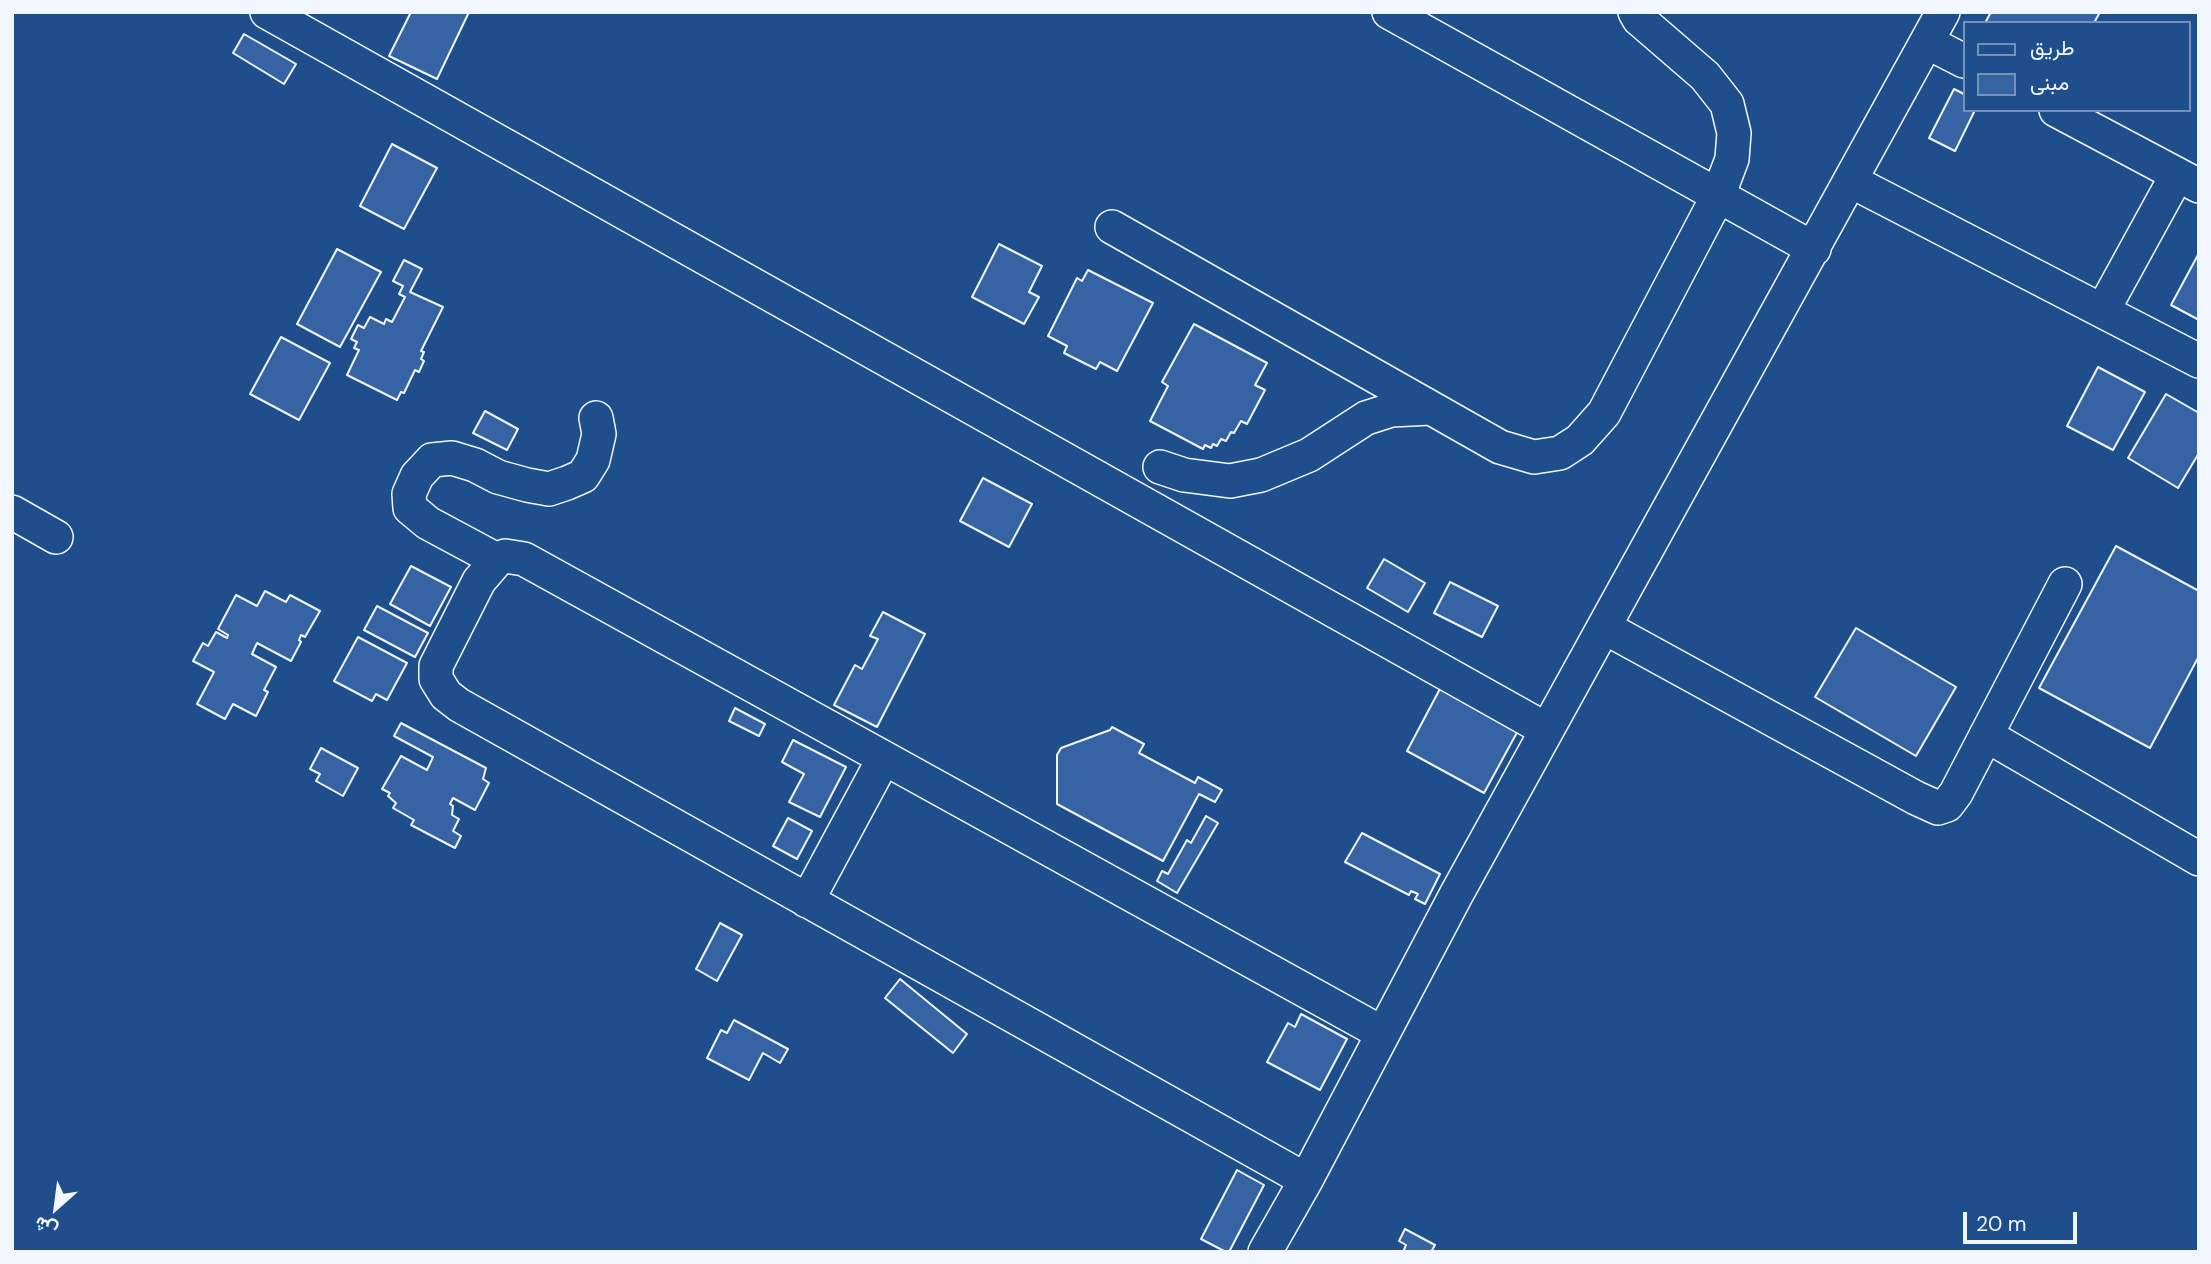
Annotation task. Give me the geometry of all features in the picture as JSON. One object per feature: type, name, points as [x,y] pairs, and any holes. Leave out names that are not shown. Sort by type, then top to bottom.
[{"type":"street","points":[[267,12],[1547,730]]},
{"type":"street","points":[[1389,12],[1814,249]]},
{"type":"street","points":[[1112,227],[1500,447],[1534,457],[1560,453],[1580,440],[1604,413],[1718,195],[1732,159],[1734,134],[1727,104],[1705,76],[1634,12]]},
{"type":"street","points":[[1265,1252],[1547,730],[1943,12]]},
{"type":"street","points":[[1927,42],[1962,60]]},
{"type":"street","points":[[2060,112],[2188,180],[2104,310]]},
{"type":"street","points":[[1851,181],[2199,361]]},
{"type":"street","points":[[1160,467],[1184,475],[1230,481],[1262,475],[1309,455],[1366,418],[1391,410],[1430,408]]},
{"type":"street","points":[[497,560],[428,523],[410,508],[409,494],[417,477],[432,460],[452,458],[498,477],[549,489],[583,476],[593,460],[599,434],[597,418]]},
{"type":"street","points":[[12,512],[56,537]]},
{"type":"street","points":[[1306,1180],[458,705],[446,695],[436,679],[436,666],[479,581],[497,560],[505,556],[524,559],[1382,1033]]},
{"type":"street","points":[[1604,627],[1938,808],[1947,805],[1956,793],[2064,584]]},
{"type":"street","points":[[1986,735],[2199,859]]},
{"type":"street","points":[[807,901],[884,758]]},
{"type":"building","points":[[411,12],[469,12],[437,79],[389,56]]},
{"type":"building","points":[[1991,12],[2100,12],[2095,21],[1986,21]]},
{"type":"building","points":[[244,34],[296,64],[284,84],[233,53]]},
{"type":"building","points":[[1954,89],[1962,93],[1962,112],[1974,112],[1955,151],[1929,138]]},
{"type":"building","points":[[392,144],[437,168],[404,229],[360,206]]},
{"type":"building","points":[[999,244],[1042,266],[1029,292],[1039,297],[1024,324],[972,297]]},
{"type":"building","points":[[337,249],[381,272],[340,347],[297,324]]},
{"type":"building","points":[[2199,253],[2199,320],[2171,305]]},
{"type":"building","points":[[404,260],[422,269],[410,292],[443,307],[421,351],[424,352],[421,359],[424,361],[419,372],[415,370],[404,393],[401,392],[397,400],[347,375],[359,350],[354,348],[357,342],[351,339],[358,325],[364,328],[370,317],[384,324],[386,319],[392,322],[405,297],[399,294],[403,286],[393,281]]},
{"type":"building","points":[[1088,270],[1153,303],[1117,371],[1100,362],[1096,369],[1064,353],[1067,346],[1048,336],[1077,278],[1082,281]]},
{"type":"building","points":[[1194,324],[1267,363],[1255,385],[1265,390],[1247,424],[1241,421],[1226,441],[1221,439],[1217,446],[1213,444],[1211,448],[1205,445],[1203,449],[1150,421],[1168,386],[1162,382]]},
{"type":"building","points":[[281,337],[330,363],[299,420],[250,394]]},
{"type":"building","points":[[2098,367],[2145,392],[2113,450],[2067,426]]},
{"type":"building","points":[[2166,394],[2199,413],[2199,453],[2178,488],[2128,458]]},
{"type":"building","points":[[485,411],[518,429],[507,450],[473,433]]},
{"type":"building","points":[[983,478],[1032,504],[1009,547],[960,521]]},
{"type":"building","points":[[2116,546],[2199,591],[2199,656],[2150,748],[2039,688]]},
{"type":"building","points":[[1384,559],[1425,583],[1408,612],[1367,588]]},
{"type":"building","points":[[411,566],[451,587],[430,626],[390,604]]},
{"type":"building","points":[[1450,582],[1498,606],[1482,637],[1434,613]]},
{"type":"building","points":[[265,591],[286,602],[290,595],[320,611],[305,637],[301,635],[301,642],[291,661],[257,643],[252,654],[276,667],[264,690],[268,692],[256,716],[233,704],[225,719],[197,704],[214,672],[193,661],[203,643],[208,646],[216,632],[227,638],[228,635],[218,629],[236,595],[257,606]]},
{"type":"building","points":[[377,606],[428,633],[415,657],[364,630]]},
{"type":"building","points":[[883,612],[925,634],[877,727],[834,705],[855,665],[862,669],[878,639],[870,636]]},
{"type":"building","points":[[1856,628],[1956,687],[1916,756],[1815,697]]},
{"type":"building","points":[[358,637],[407,663],[387,700],[376,694],[372,701],[334,681]]},
{"type":"building","points":[[1442,685],[1520,727],[1484,793],[1407,751]]},
{"type":"building","points":[[735,708],[765,724],[759,736],[729,721]]},
{"type":"building","points":[[401,723],[486,768],[483,779],[489,783],[475,810],[453,798],[450,804],[453,806],[452,815],[459,819],[453,831],[461,836],[455,848],[411,825],[414,820],[393,808],[396,803],[388,796],[390,793],[382,789],[401,756],[427,770],[433,757],[394,736]]},
{"type":"building","points":[[1112,727],[1144,744],[1139,753],[1195,783],[1198,777],[1222,790],[1215,802],[1199,794],[1163,861],[1057,804],[1057,755],[1061,748]]},
{"type":"building","points":[[793,740],[846,767],[820,817],[789,802],[804,774],[782,762]]},
{"type":"building","points":[[321,748],[358,768],[343,796],[316,781],[320,774],[310,769]]},
{"type":"building","points":[[1206,816],[1218,823],[1177,893],[1157,881],[1162,871],[1168,874],[1187,840],[1191,843]]},
{"type":"building","points":[[788,818],[812,831],[797,859],[773,846]]},
{"type":"building","points":[[1362,833],[1440,874],[1425,904],[1415,899],[1418,894],[1411,891],[1409,895],[1345,862]]},
{"type":"building","points":[[720,923],[742,935],[717,981],[696,969]]},
{"type":"building","points":[[900,979],[967,1034],[953,1053],[885,998]]},
{"type":"building","points":[[1301,1014],[1347,1039],[1320,1090],[1267,1062],[1288,1023],[1295,1027]]},
{"type":"building","points":[[734,1020],[788,1049],[780,1063],[763,1053],[749,1080],[707,1058],[721,1030],[727,1033]]},
{"type":"building","points":[[1237,1170],[1264,1185],[1229,1252],[1226,1252],[1201,1239]]},
{"type":"building","points":[[1405,1229],[1435,1245],[1431,1252],[1403,1252],[1406,1245],[1399,1241]]}]
